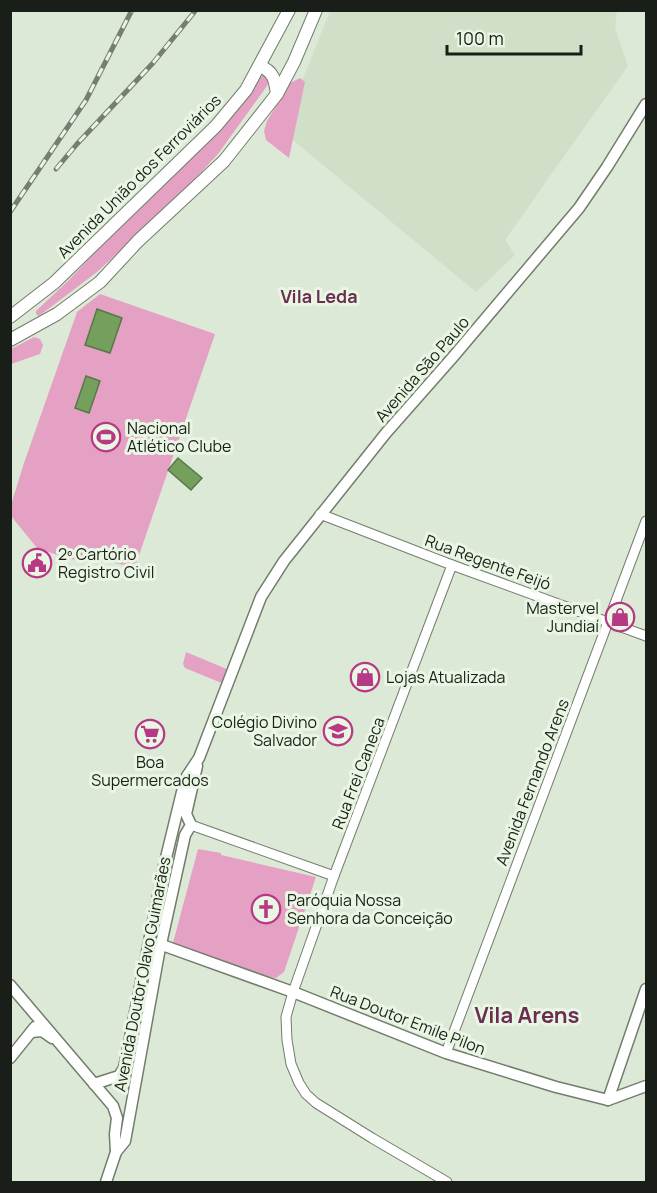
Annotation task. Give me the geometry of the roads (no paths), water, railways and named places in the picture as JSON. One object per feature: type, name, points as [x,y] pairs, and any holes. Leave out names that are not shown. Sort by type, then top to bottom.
[{"type":"main road","name":"Avenida União dos Ferroviários","points":[[10,317],[40,296],[216,126],[246,90],[289,10]]},
{"type":"main road","points":[[10,340],[72,305],[99,282],[138,241],[224,161],[277,94],[294,62],[316,10]]},
{"type":"main road","points":[[260,66],[274,76],[277,94]]},
{"type":"main road","name":"Avenida São Paulo","points":[[235,663],[261,597],[284,561],[386,433],[579,208],[646,104]]},
{"type":"main road","points":[[39,325],[31,318],[29,311],[40,296]]},
{"type":"main road","name":"Avenida Doutor Olavo Guimarães","points":[[116,1152],[125,1141],[162,945],[185,835],[191,825],[186,814],[199,758],[235,663]]},
{"type":"main road","name":"Avenida Doutor Olavo Guimarães","points":[[116,1152],[117,1118],[113,1106],[94,1084],[119,1076],[124,1068],[159,891],[182,792],[187,776],[199,758]]},
{"type":"main road","points":[[159,891],[157,932],[158,940],[162,945]]},
{"type":"main road","name":"Rua Doutor Emile Pilon","points":[[162,945],[293,992],[446,1053],[556,1087],[608,1100]]},
{"type":"main road","points":[[10,985],[94,1084]]},
{"type":"main road","points":[[608,1100],[646,989]]},
{"type":"main road","points":[[10,1058],[41,1020]]},
{"type":"main road","points":[[31,1032],[37,1030],[46,1032],[71,1056]]},
{"type":"main road","points":[[608,1100],[646,1086]]},
{"type":"main road","points":[[106,1182],[116,1152]]},
{"type":"street","name":"Rua Regente Feijó","points":[[320,514],[646,636]]},
{"type":"street","name":"Avenida Fernando Arens","points":[[446,1053],[646,521]]},
{"type":"street","name":"Rua Frei Caneca","points":[[447,1182],[316,1103],[306,1094],[298,1083],[291,1064],[286,1017],[334,876],[452,565]]},
{"type":"street","points":[[191,825],[334,876]]},
{"type":"railway","points":[[10,212],[86,100],[132,10]]},
{"type":"railway","points":[[56,169],[153,63],[196,10]]},
{"type":"place","name":"Nacional Atlético Clube","points":[[106,437]]},
{"type":"place","name":"2º Cartório Registro Civil","points":[[37,563]]},
{"type":"place","name":"Mastervel Jundiaí","points":[[620,617]]},
{"type":"place","name":"Lojas Atualizada","points":[[365,677]]},
{"type":"place","name":"Colégio Divino Salvador","points":[[338,731]]},
{"type":"place","name":"Boa Supermercados","points":[[150,734]]},
{"type":"place","name":"Paróquia Nossa Senhora da Conceição","points":[[266,909]]},
{"type":"district","name":"Vila Leda","points":[[319,297]]},
{"type":"district","name":"Vila Arens","points":[[527,1015]]}]
